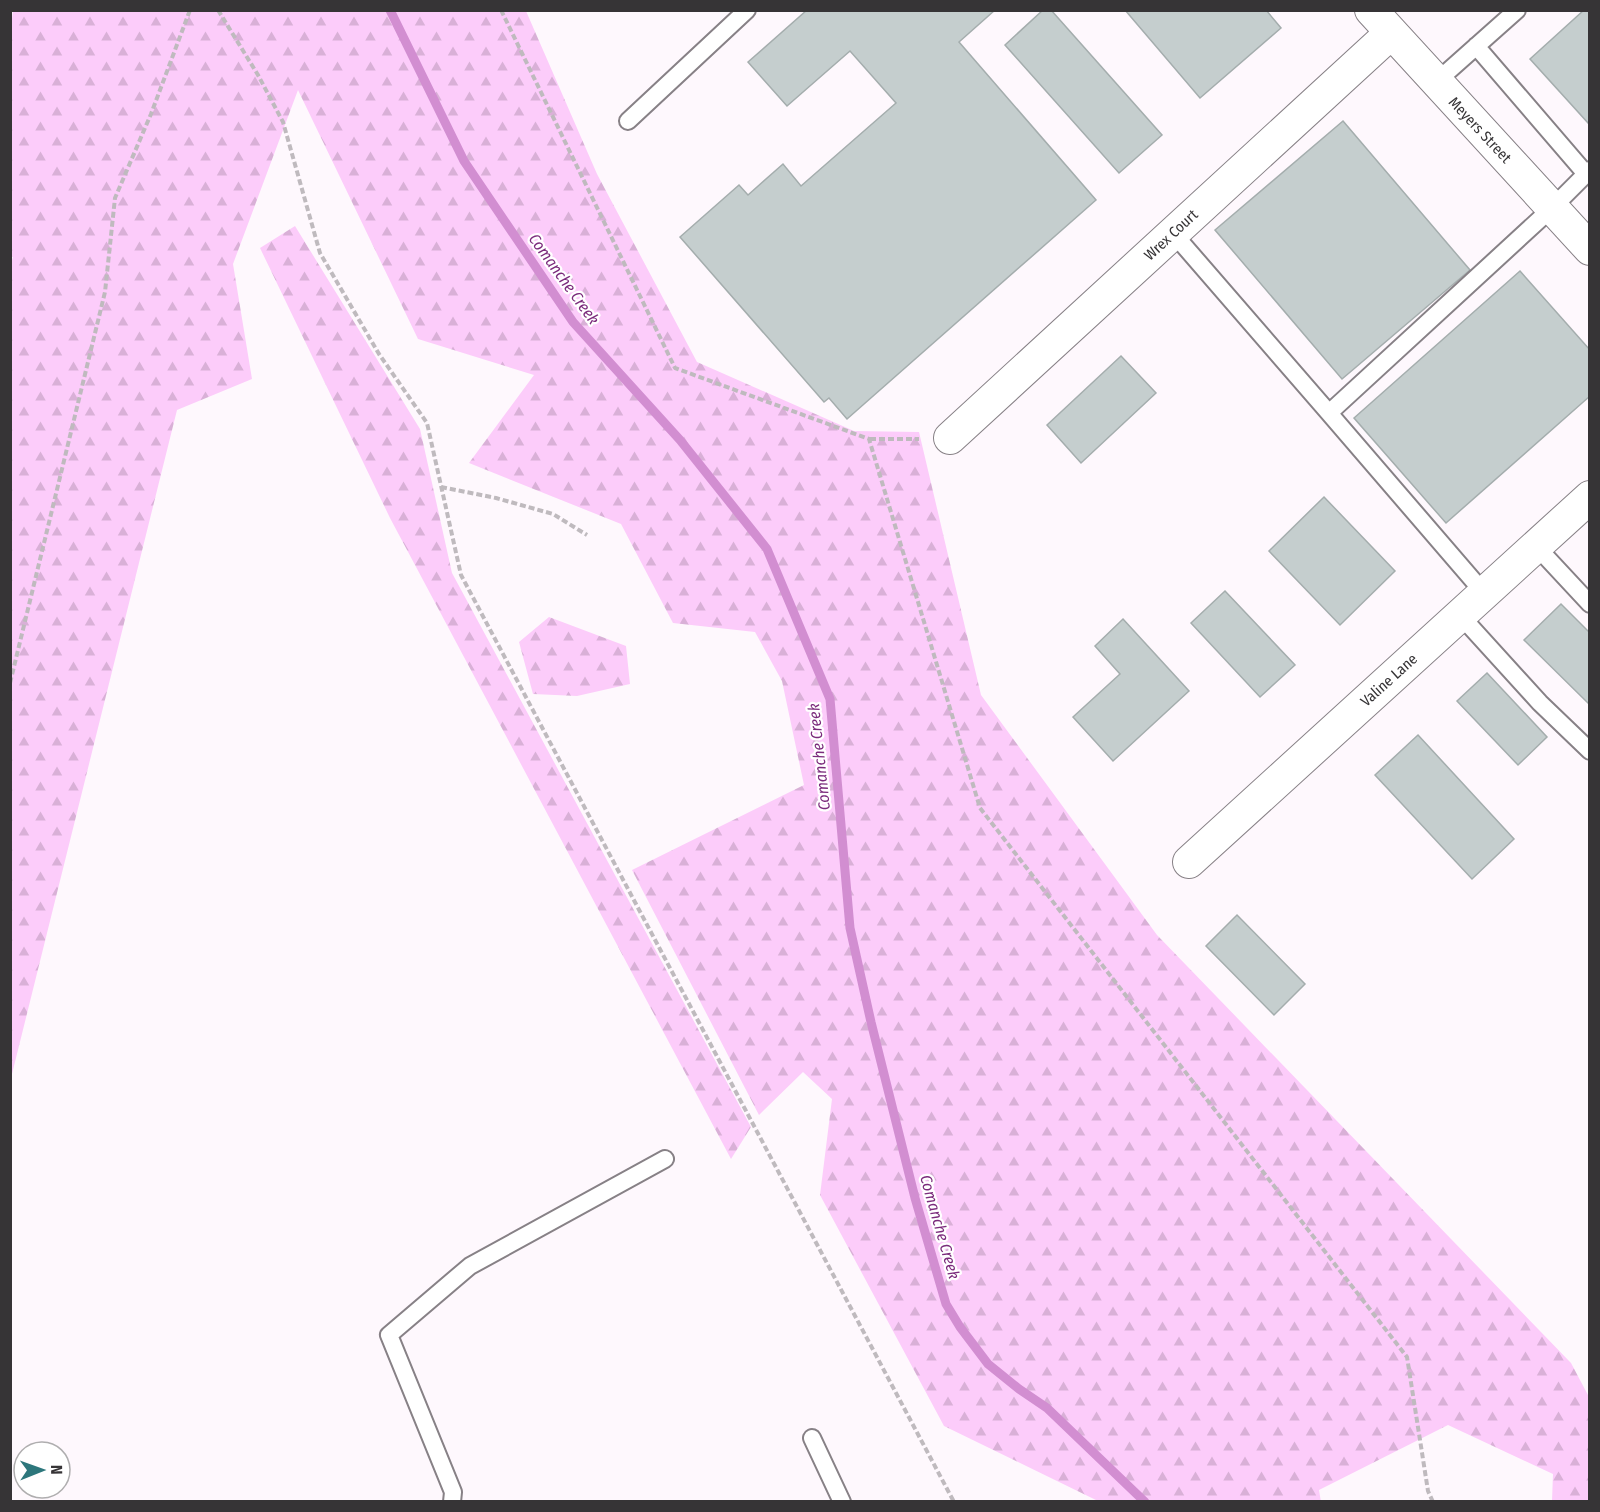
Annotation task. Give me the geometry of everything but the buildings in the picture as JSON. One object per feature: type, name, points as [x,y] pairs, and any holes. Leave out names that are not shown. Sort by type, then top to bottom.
[{"type":"street","name":"Meyers Street","points":[[1381,22],[1590,249]]},
{"type":"street","name":"Wrex Court","points":[[950,438],[1173,233],[1381,22]]},
{"type":"street","name":"Valine Lane","points":[[1189,862],[1590,497]]},
{"type":"lane","points":[[628,121],[747,10]]},
{"type":"lane","points":[[1436,82],[1516,10]]},
{"type":"lane","points":[[1329,413],[1552,208],[1588,172],[1476,46]]},
{"type":"lane","points":[[1173,233],[1484,593]]},
{"type":"lane","points":[[1536,546],[1590,604]]},
{"type":"lane","points":[[1460,615],[1540,703],[1590,751]]},
{"type":"lane","points":[[452,1502],[453,1492],[389,1335],[470,1266],[665,1159]]},
{"type":"lane","points":[[812,1438],[842,1502]]},
{"type":"path","points":[[10,683],[105,292],[115,198],[151,114],[190,10]]},
{"type":"path","points":[[218,10],[258,75],[283,122],[320,253],[379,354],[427,423],[461,575],[954,1502]]},
{"type":"path","points":[[501,10],[675,368],[870,440],[950,438]]},
{"type":"path","points":[[870,440],[980,808],[1407,1357],[1428,1491],[1432,1502]]},
{"type":"path","points":[[441,488],[496,498],[553,514],[588,535]]},
{"type":"green space","points":[[13,11],[526,11],[597,174],[697,362],[854,431],[919,432],[981,695],[1157,935],[1571,1363],[1589,1397],[1589,1501],[1552,1501],[1553,1474],[1448,1425],[1319,1490],[1321,1502],[1098,1501],[944,1426],[820,1195],[832,1099],[803,1072],[759,1115],[632,870],[804,785],[782,681],[755,632],[673,623],[621,524],[469,463],[534,375],[418,339],[298,90],[233,264],[252,379],[177,410],[11,1078],[10,266],[13,257],[11,257],[10,34]]},
{"type":"green space","points":[[295,226],[420,429],[452,573],[751,1127],[731,1159],[390,518],[260,248]]},
{"type":"green space","points":[[549,617],[626,646],[630,684],[577,696],[533,694],[519,642]]},
{"type":"waterway","name":"Comanche Creek","points":[[390,10],[464,161],[573,322],[680,440],[767,549],[830,699],[850,928],[915,1198],[946,1304],[988,1364],[1047,1408],[1145,1502]]}]
